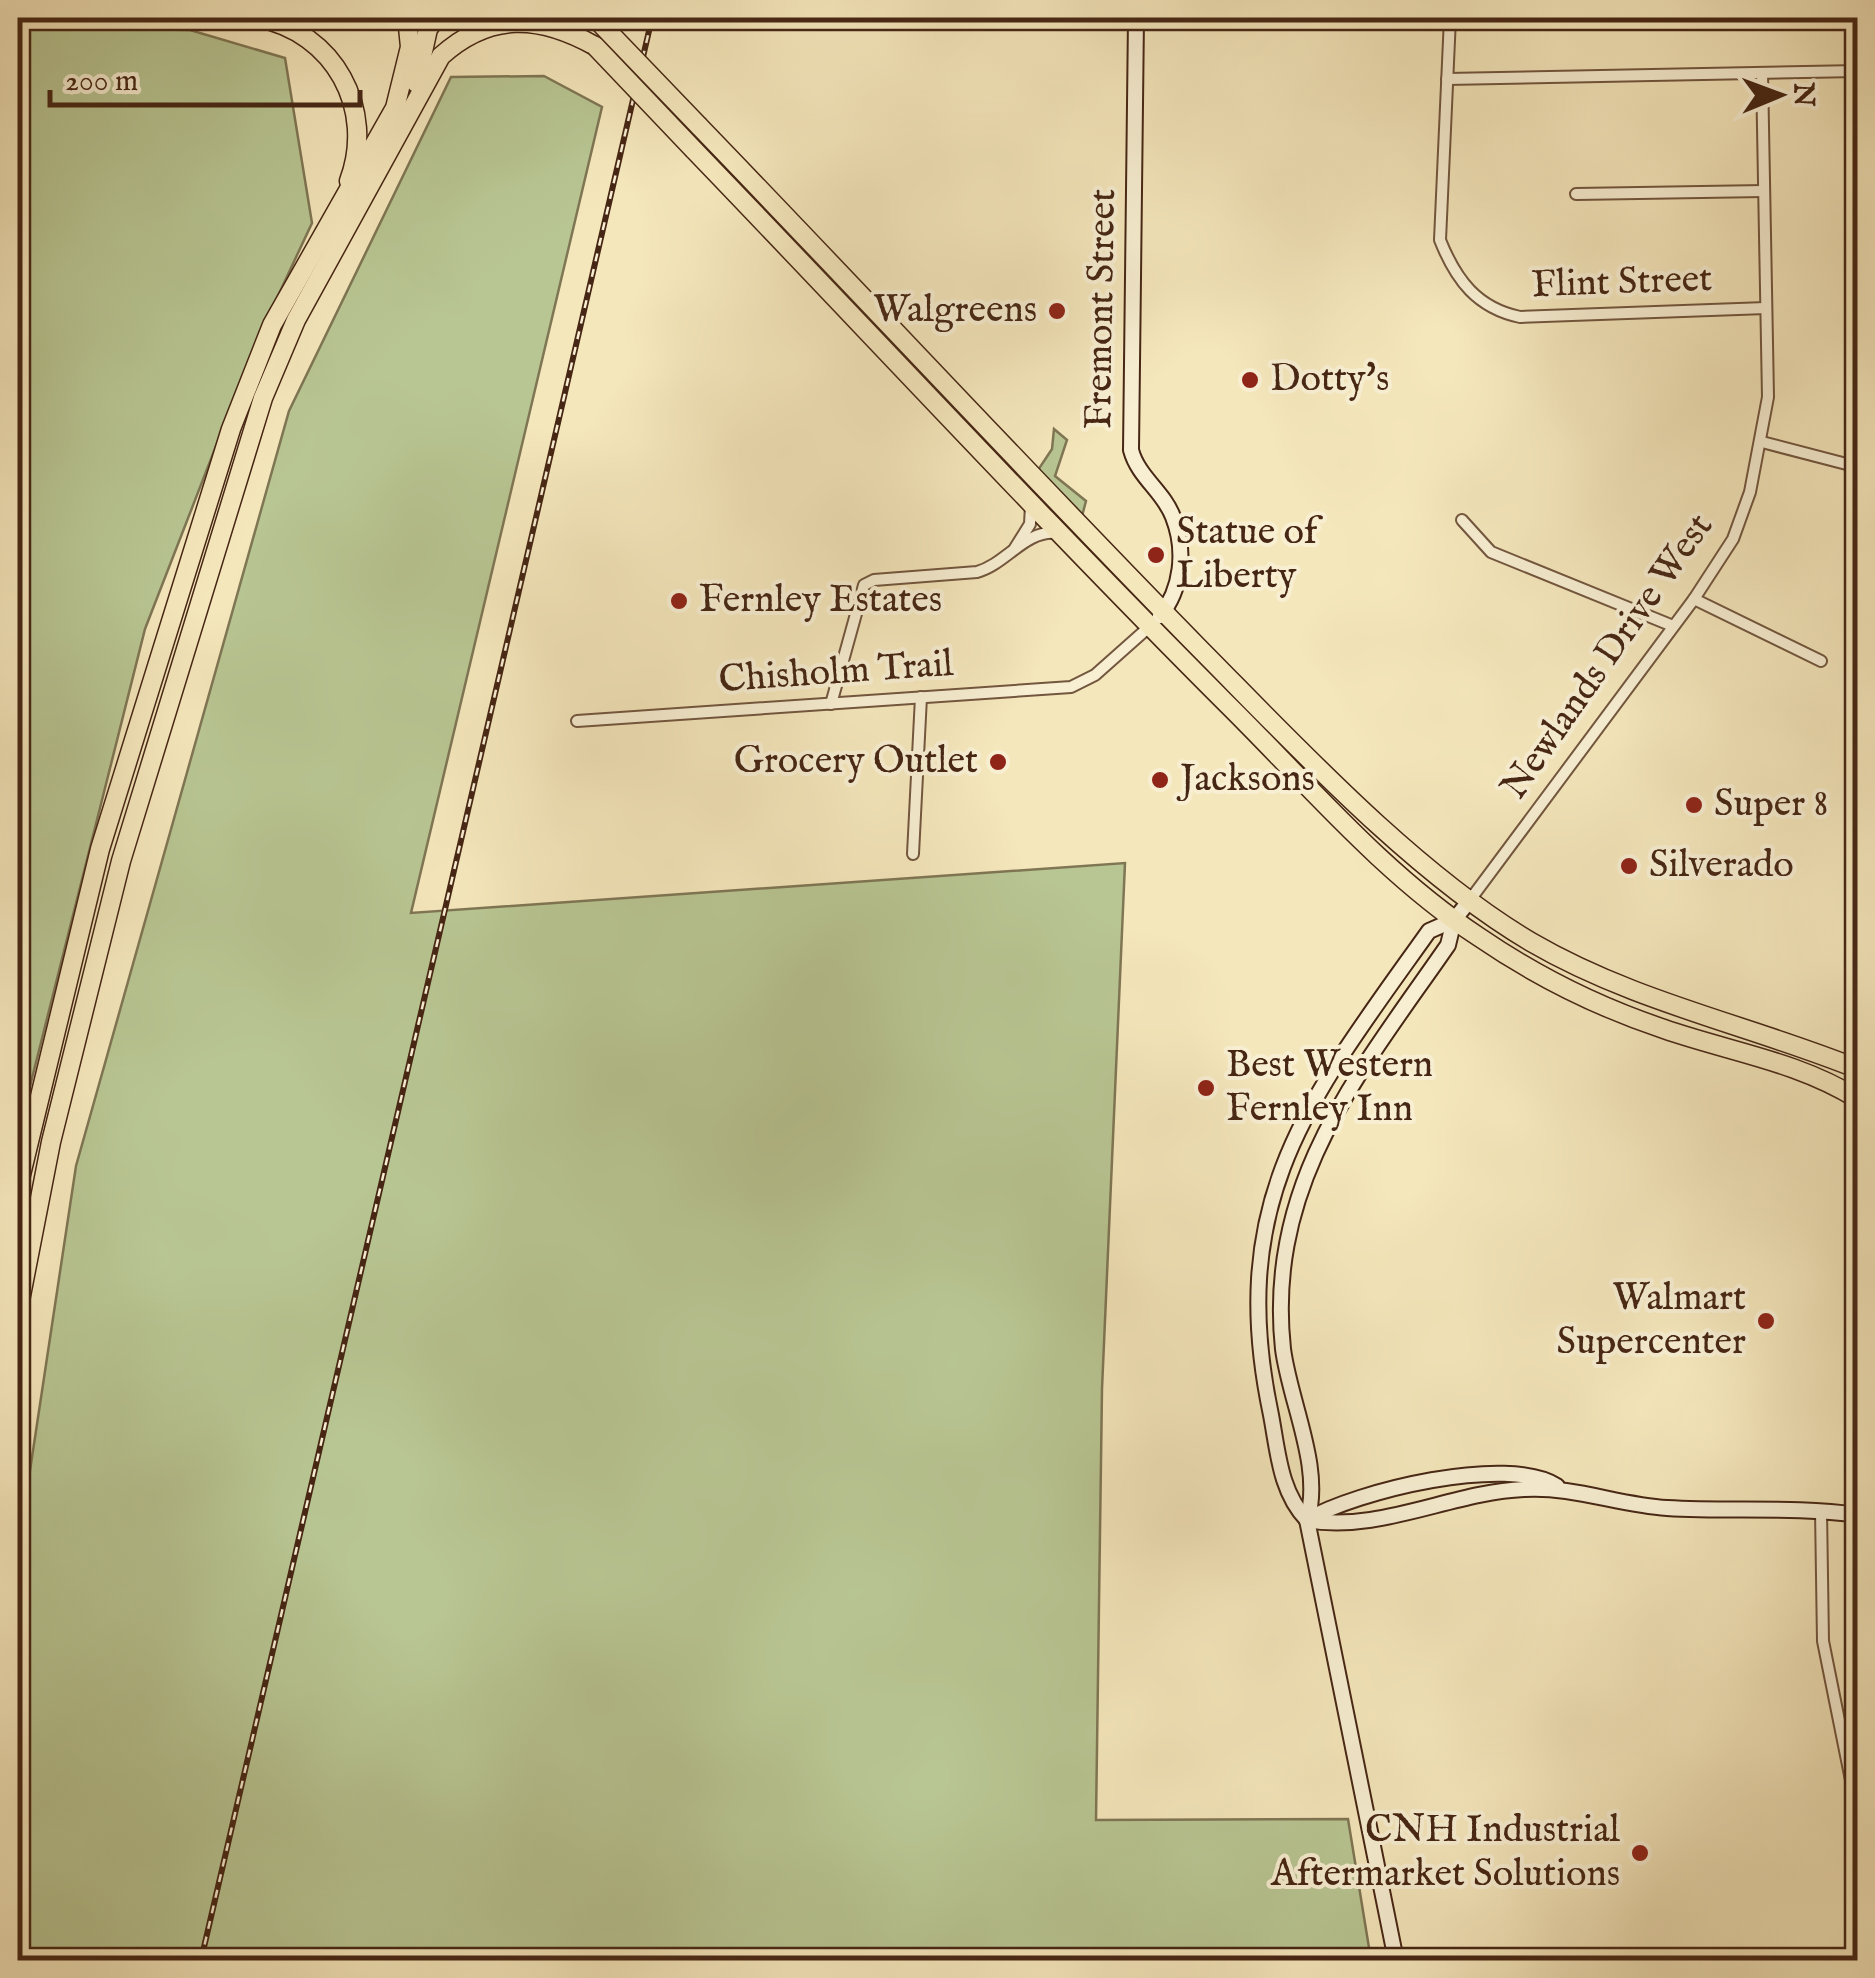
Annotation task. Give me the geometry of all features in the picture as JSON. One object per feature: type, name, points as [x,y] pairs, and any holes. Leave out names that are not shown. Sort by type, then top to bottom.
[{"type":"highway","points":[[258,18],[309,38],[345,80],[359,142],[345,196]]},
{"type":"highway","points":[[18,1187],[70,960],[122,776],[231,429],[260,349],[380,140],[400,94],[410,47],[408,27],[402,18]]},
{"type":"highway","points":[[402,18],[436,18]]},
{"type":"highway","points":[[415,99],[428,29],[436,18]]},
{"type":"highway","points":[[566,18],[1149,627],[1388,865],[1454,920],[1538,974],[1612,1010],[1666,1030],[1858,1081]]},
{"type":"highway","points":[[594,20],[1163,613],[1393,836],[1470,900],[1529,940],[1620,986],[1858,1066]]},
{"type":"highway","points":[[18,1311],[78,1026],[118,872],[284,344],[440,56],[481,28],[534,21],[564,28],[595,46]]},
{"type":"highway","points":[[222,536],[215,530],[214,512],[231,429]]},
{"type":"highway","points":[[70,960],[83,950],[100,897],[118,872]]},
{"type":"highway","points":[[70,960],[77,981],[78,1026]]},
{"type":"highway","points":[[1781,1062],[1858,1100]]},
{"type":"street","name":"Fremont Street","points":[[1095,674],[1163,613],[1180,579],[1173,516],[1147,483],[1131,450],[1136,18]]},
{"type":"street","name":"Flint Street","points":[[1450,18],[1440,240],[1453,272],[1482,303],[1520,317],[1766,308]]},
{"type":"street","name":"Newlands Drive West","points":[[1470,900],[1694,600],[1733,539],[1762,442],[1768,397],[1762,72]]},
{"type":"street","points":[[1447,79],[1858,72]]},
{"type":"street","points":[[1576,194],[1764,191]]},
{"type":"street","points":[[1762,442],[1858,466]]},
{"type":"street","points":[[1014,549],[1030,524],[1030,505]]},
{"type":"street","points":[[1462,520],[1490,552],[1674,626]]},
{"type":"street","points":[[831,704],[864,585],[874,580],[977,572],[991,568],[1039,533],[1058,533]]},
{"type":"street","points":[[1694,600],[1821,661]]},
{"type":"street","name":"Chisholm Trail","points":[[577,721],[1070,687],[1095,674]]},
{"type":"street","points":[[914,854],[921,698]]},
{"type":"street","points":[[1396,1960],[1307,1520],[1314,1497],[1286,1369],[1281,1309],[1290,1225],[1311,1157],[1340,1101],[1448,945],[1454,920],[1470,900]]},
{"type":"street","points":[[1454,920],[1429,932],[1308,1105],[1274,1185],[1257,1273],[1263,1378],[1289,1502],[1307,1520],[1337,1525],[1498,1491],[1557,1486]]},
{"type":"street","points":[[1257,1273],[1264,1294],[1281,1309]]},
{"type":"street","points":[[1307,1520],[1332,1504],[1484,1472],[1528,1473],[1557,1486],[1668,1508],[1821,1510],[1858,1516]]},
{"type":"street","points":[[1821,1510],[1823,1641],[1858,1815]]},
{"type":"green space","points":[[18,27],[190,30],[285,58],[312,223],[256,343],[145,629],[18,1134]]},
{"type":"green space","points":[[544,76],[602,107],[411,913],[1125,863],[1102,1389],[1096,1820],[1348,1819],[1371,1960],[18,1960],[18,1550],[76,1166],[289,411],[451,77]]},
{"type":"green space","points":[[1054,429],[1067,440],[1055,476],[1086,501],[1082,516],[1038,470],[1052,449]]},
{"type":"railway","points":[[201,1960],[652,18]]},
{"type":"place","name":"Walgreens","points":[[1057,311]]},
{"type":"place","name":"Dotty's","points":[[1250,380]]},
{"type":"place","name":"Statue of Liberty","points":[[1156,555]]},
{"type":"place","name":"Fernley Estates","points":[[679,601]]},
{"type":"place","name":"Grocery Outlet","points":[[998,762]]},
{"type":"place","name":"Jacksons","points":[[1160,780]]},
{"type":"place","name":"Super 8","points":[[1694,805]]},
{"type":"place","name":"Silverado","points":[[1629,866]]},
{"type":"place","name":"Best Western Fernley Inn","points":[[1206,1088]]},
{"type":"place","name":"Walmart Supercenter","points":[[1766,1321]]},
{"type":"place","name":"CNH Industrial Aftermarket Solutions","points":[[1640,1853]]}]
